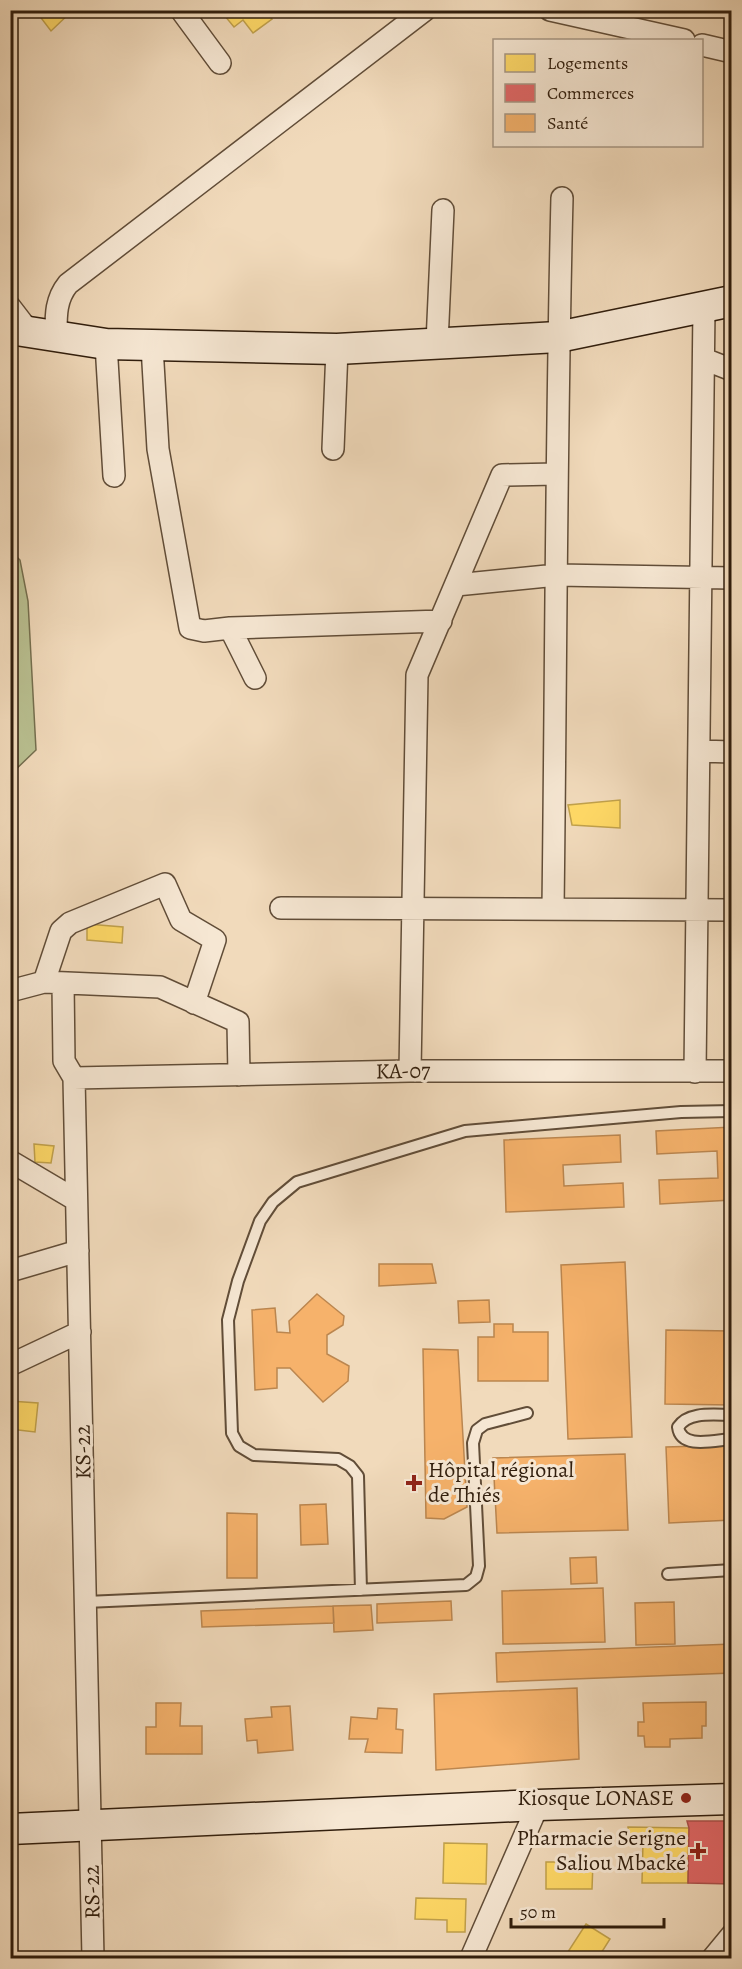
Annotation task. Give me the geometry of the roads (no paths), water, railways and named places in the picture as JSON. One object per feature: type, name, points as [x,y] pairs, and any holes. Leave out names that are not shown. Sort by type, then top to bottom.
[{"type":"main road","points":[[32,333],[106,344],[337,349],[558,337],[718,304]]},
{"type":"main road","points":[[10,1829],[538,1805],[732,1799]]},
{"type":"street","points":[[181,10],[220,63]]},
{"type":"street","points":[[10,307],[32,333],[57,304],[60,294],[68,284],[425,10]]},
{"type":"street","points":[[550,10],[680,39]]},
{"type":"street","points":[[703,45],[732,52]]},
{"type":"street","points":[[553,909],[556,474],[562,198]]},
{"type":"street","points":[[436,343],[443,210]]},
{"type":"street","points":[[695,1072],[704,359],[718,304]]},
{"type":"street","points":[[106,344],[114,476]]},
{"type":"street","points":[[152,346],[158,449],[190,628],[204,631],[230,628],[441,621]]},
{"type":"street","points":[[333,449],[337,349]]},
{"type":"street","points":[[704,359],[732,370]]},
{"type":"street","points":[[410,1071],[417,675],[502,475],[556,474]]},
{"type":"street","points":[[456,585],[557,575],[732,578]]},
{"type":"street","points":[[230,628],[255,678]]},
{"type":"street","points":[[699,751],[732,752]]},
{"type":"street","name":"KS-22","points":[[92,1825],[74,1078],[64,1061],[53,983],[61,931],[70,923],[165,884],[181,920],[215,940],[194,1002]]},
{"type":"street","points":[[281,908],[732,910]]},
{"type":"street","points":[[10,991],[53,983],[160,987],[238,1022],[239,1074]]},
{"type":"street","name":"KA-07","points":[[74,1078],[410,1071],[732,1071]]},
{"type":"street","points":[[10,1161],[76,1200]]},
{"type":"street","points":[[10,1271],[78,1251]]},
{"type":"street","points":[[10,1365],[80,1332]]},
{"type":"street","points":[[471,1959],[538,1805]]},
{"type":"street","name":"RS-22","points":[[92,1825],[93,1959]]},
{"type":"street","points":[[713,1959],[732,1935]]},
{"type":"lane","points":[[361,1590],[358,1476],[350,1466],[338,1459],[254,1455],[239,1446],[232,1433],[228,1320],[238,1281],[260,1221],[273,1202],[297,1182],[465,1131],[681,1112],[732,1111]]},
{"type":"lane","points":[[86,1602],[466,1586],[476,1576],[479,1566],[473,1443],[477,1430],[485,1424],[527,1413]]},
{"type":"lane","points":[[732,1414],[689,1417],[682,1420],[678,1427],[683,1439],[692,1442],[732,1439]]},
{"type":"lane","points":[[668,1574],[732,1570]]},
{"type":"place","name":"Hôpital régional de Thiés","points":[[414,1483]]},
{"type":"place","name":"Kiosque LONASE","points":[[686,1798]]},
{"type":"place","name":"Pharmacie Serigne Saliou Mbacké","points":[[698,1851]]}]
